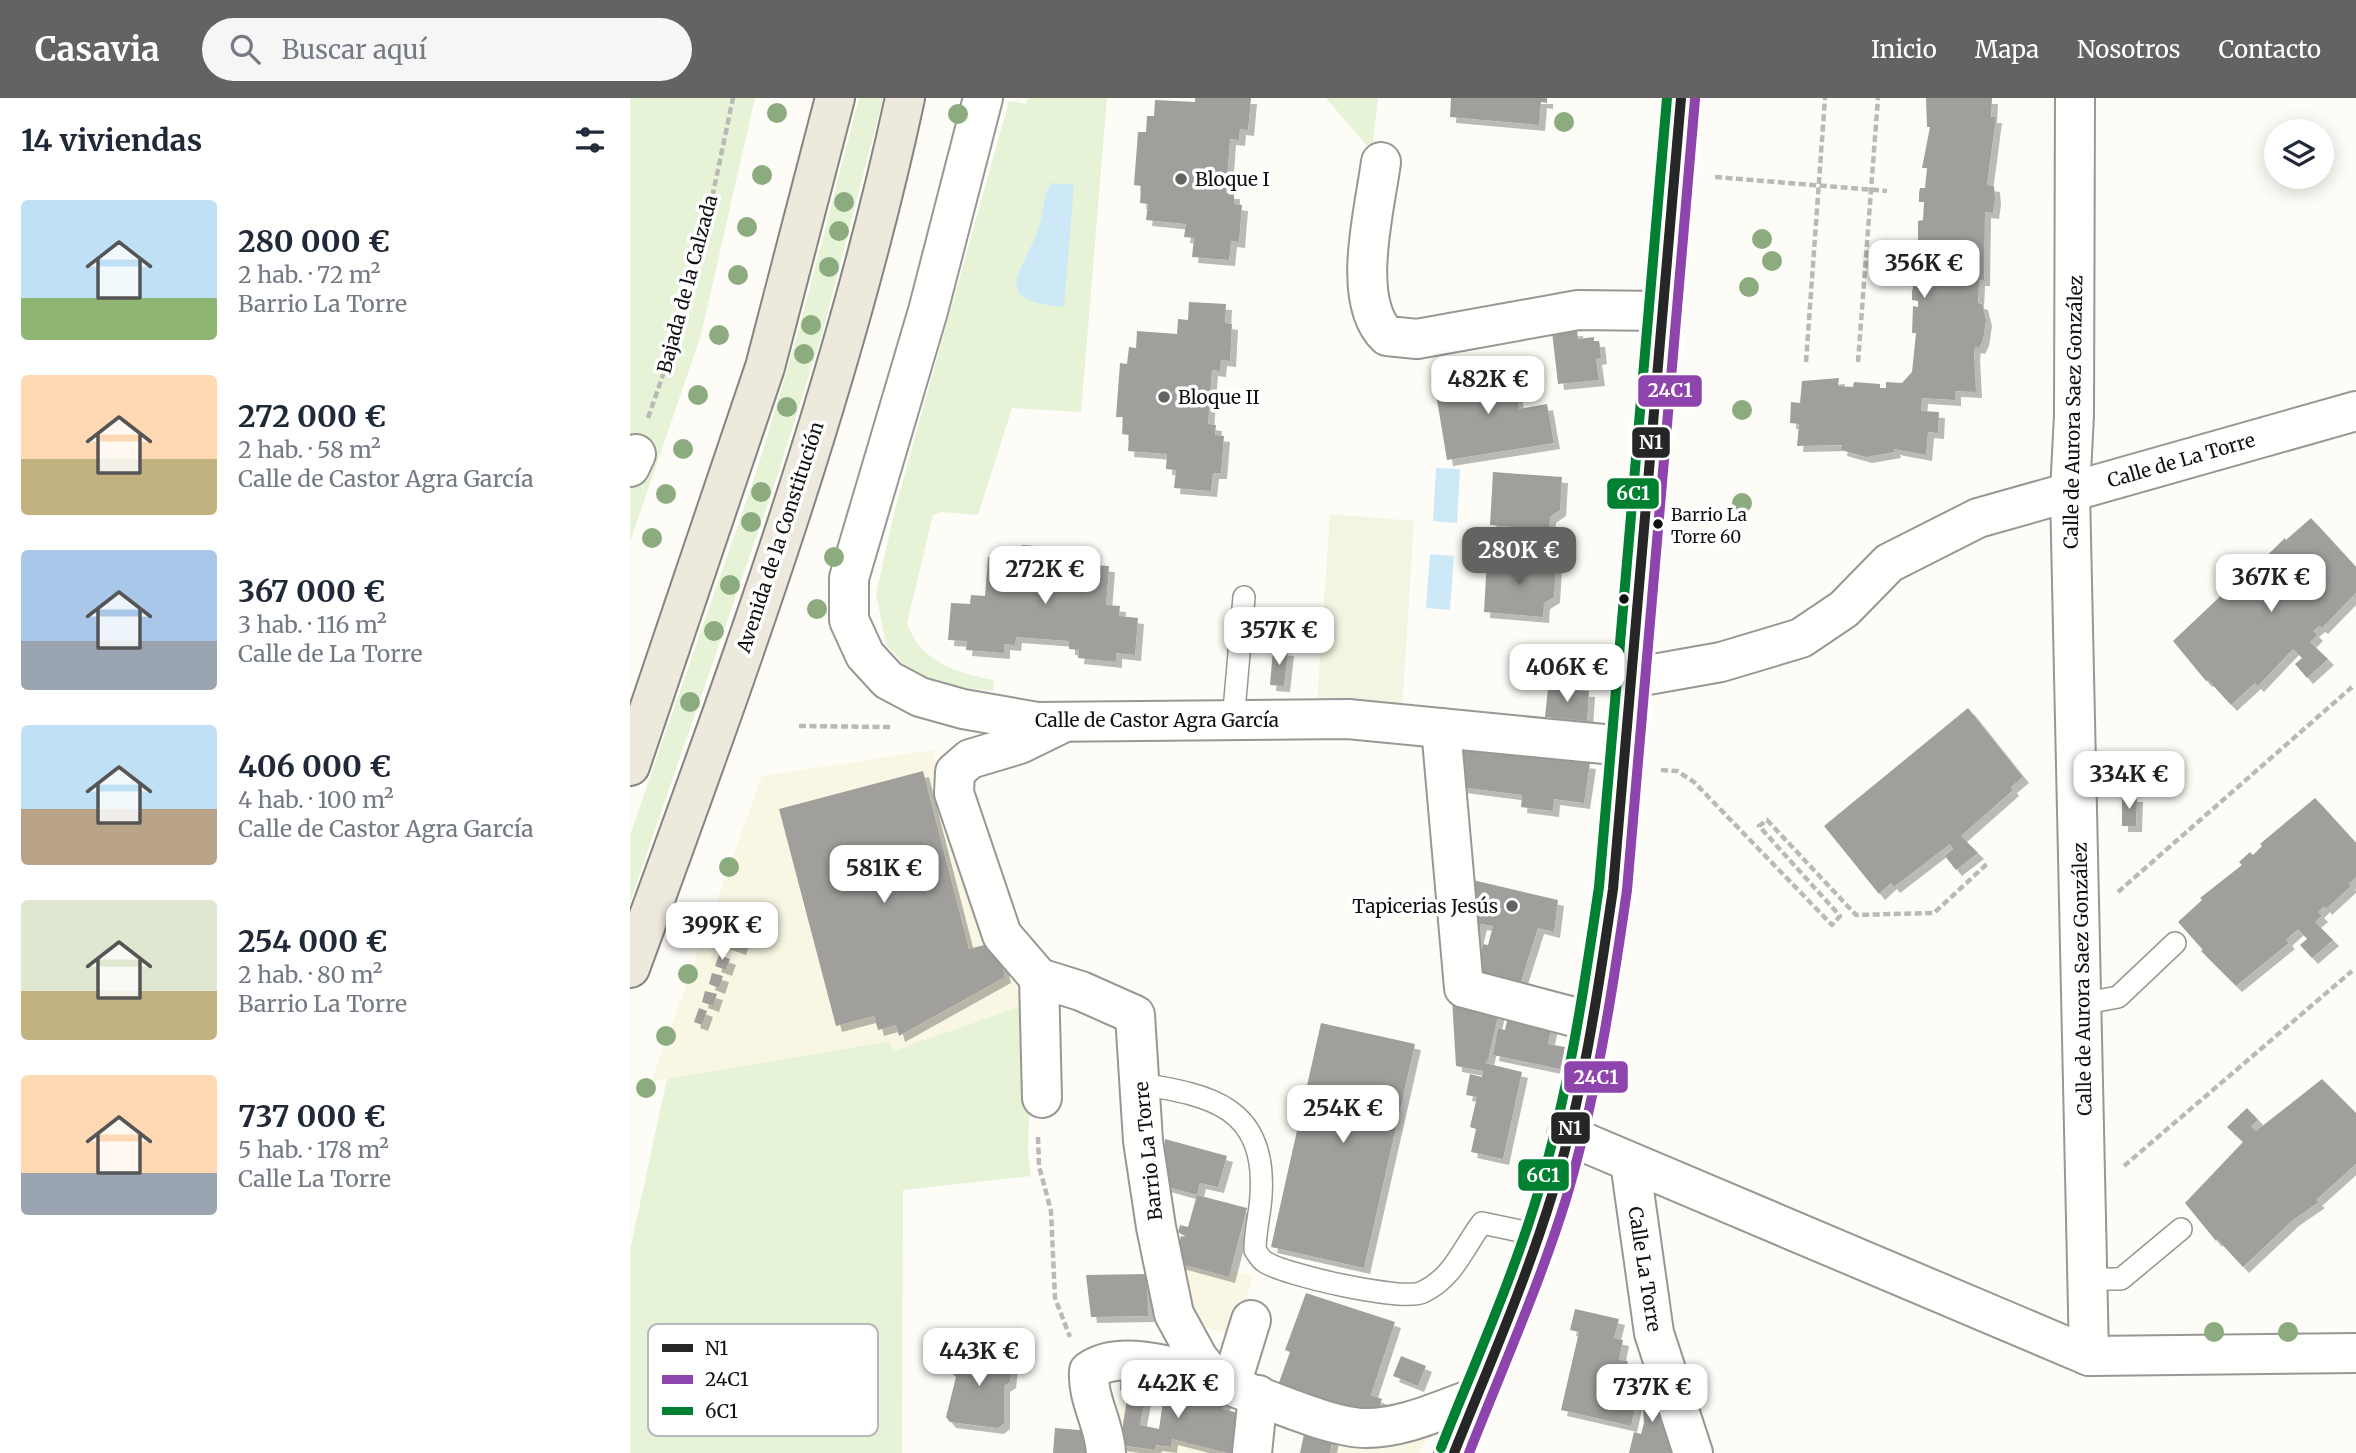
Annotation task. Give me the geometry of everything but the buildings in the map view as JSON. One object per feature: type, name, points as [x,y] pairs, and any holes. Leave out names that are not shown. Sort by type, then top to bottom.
[{"type":"main road","points":[[630,766],[765,367],[835,98]]},
{"type":"main road","name":"Avenida de la Constitución","points":[[630,968],[778,548],[858,292],[905,98]]},
{"type":"street","name":"Calle de Castor Agra García","points":[[983,98],[928,311],[849,578],[849,620],[865,655],[888,680],[920,697],[1037,722],[1348,719],[1624,746]]},
{"type":"street","points":[[1454,1453],[1539,1236],[1567,1135],[1593,1022],[1613,889],[1681,98]]},
{"type":"street","name":"Calle de Aurora Saez González","points":[[2075,98],[2074,415],[2070,492],[2089,1356]]},
{"type":"street","points":[[1381,162],[1367,281],[1373,319],[1387,336],[1417,339],[1578,310],[1662,312]]},
{"type":"street","name":"Calle de La Torre","points":[[1631,678],[1721,662],[1801,638],[1843,609],[1889,563],[1978,518],[2356,411]]},
{"type":"street","points":[[1042,1098],[1039,978],[1002,935],[954,793],[955,772],[970,759],[1020,744],[1064,723]]},
{"type":"street","points":[[1441,728],[1464,988],[1593,1022]]},
{"type":"street","name":"Barrio La Torre","points":[[1039,978],[1081,990],[1135,1015],[1152,1203],[1174,1314],[1198,1358],[1234,1386]]},
{"type":"street","points":[[1567,1135],[2089,1356],[2356,1353]]},
{"type":"street","name":"Calle La Torre","points":[[1630,1163],[1654,1333],[1693,1453]]},
{"type":"street","points":[[1251,1320],[1234,1386],[1252,1453]]},
{"type":"street","points":[[1106,1453],[1103,1430],[1088,1383],[1089,1371],[1100,1363],[1129,1361],[1234,1386],[1329,1420],[1366,1428],[1404,1422],[1475,1398]]},
{"type":"lane","points":[[1233,722],[1244,597]]},
{"type":"lane","points":[[2081,1004],[2118,997],[2175,943]]},
{"type":"lane","points":[[1140,1084],[1192,1092],[1224,1105],[1247,1128],[1258,1159],[1262,1195],[1255,1250],[1264,1262],[1300,1274],[1389,1295],[1410,1296],[1423,1292],[1446,1276],[1459,1262],[1482,1223],[1539,1236]]},
{"type":"lane","points":[[2088,1279],[2121,1279],[2180,1229]]},
{"type":"path","name":"Bajada de la Calzada","points":[[633,460],[675,340],[707,222],[733,98]]},
{"type":"path","points":[[1806,362],[1825,98]]},
{"type":"path","points":[[1858,362],[1878,98]]},
{"type":"path","points":[[1714,177],[1887,191]]},
{"type":"path","points":[[2127,884],[2352,687]]},
{"type":"path","points":[[1694,782],[1832,925],[1840,916],[1759,826],[1767,820],[1856,915],[1934,913],[1989,862]]},
{"type":"path","points":[[2131,1161],[2352,971]]},
{"type":"path","points":[[1042,1098],[1039,1166],[1051,1211],[1055,1298],[1074,1348],[1089,1371]]},
{"type":"shaded area","points":[[933,750],[987,925],[1033,1002],[893,1051],[889,1041],[651,1082],[762,776]]},
{"type":"shaded area","points":[[1174,1262],[1228,1276],[1231,1270],[1253,1276],[1235,1336],[1198,1325]]},
{"type":"shaded area","points":[[1120,1390],[1128,1391],[1120,1445],[1155,1450],[1156,1445],[1171,1447],[1172,1439],[1226,1453],[1114,1453]]},
{"type":"shaded area","points":[[1334,1432],[1429,1434],[1419,1453],[1330,1453]]},
{"type":"green space","points":[[630,98],[755,98],[701,335],[630,542]]},
{"type":"green space","points":[[859,98],[883,98],[822,334],[777,477],[630,902],[630,835],[756,473],[799,330]]},
{"type":"green space","points":[[1028,98],[1107,98],[1081,412],[1012,408],[978,515],[942,512],[933,515],[907,623],[913,636],[930,656],[967,674],[994,680],[993,691],[933,684],[911,673],[886,644],[876,594],[895,509],[1009,101],[1026,104]]},
{"type":"green space","points":[[1326,98],[1378,98],[1372,152]]},
{"type":"green space","points":[[1330,514],[1414,521],[1402,708],[1317,705]]},
{"type":"green space","points":[[1033,1002],[1028,1151],[1031,1176],[903,1190],[902,1453],[630,1453],[630,1250],[667,1079],[890,1041],[893,1051]]},
{"type":"water","points":[[1051,183],[1074,185],[1064,307],[1041,304],[1026,298],[1018,291],[1016,283],[1038,230]]},
{"type":"water","points":[[1436,468],[1460,469],[1457,523],[1433,521]]},
{"type":"water","points":[[1430,554],[1454,556],[1450,610],[1426,608]]},
{"type":"transit line","name":"6C1","points":[[1441,1448],[1506,1288],[1529,1223],[1559,1115],[1581,1002],[1599,887],[1667,98]]},
{"type":"transit line","name":"N1","points":[[1454,1453],[1518,1293],[1552,1195],[1581,1082],[1595,1005],[1613,889],[1681,98]]},
{"type":"transit line","name":"24C1","points":[[1469,1453],[1532,1295],[1566,1199],[1595,1084],[1609,1007],[1627,890],[1695,99]]},
{"type":"place","name":"Bloque I","points":[[1181,179]]},
{"type":"place","name":"Bloque II","points":[[1164,397]]},
{"type":"place","name":"Barrio La Torre 60","points":[[1658,524]]},
{"type":"place","name":"Tapicerias Jesús","points":[[1512,906]]}]
